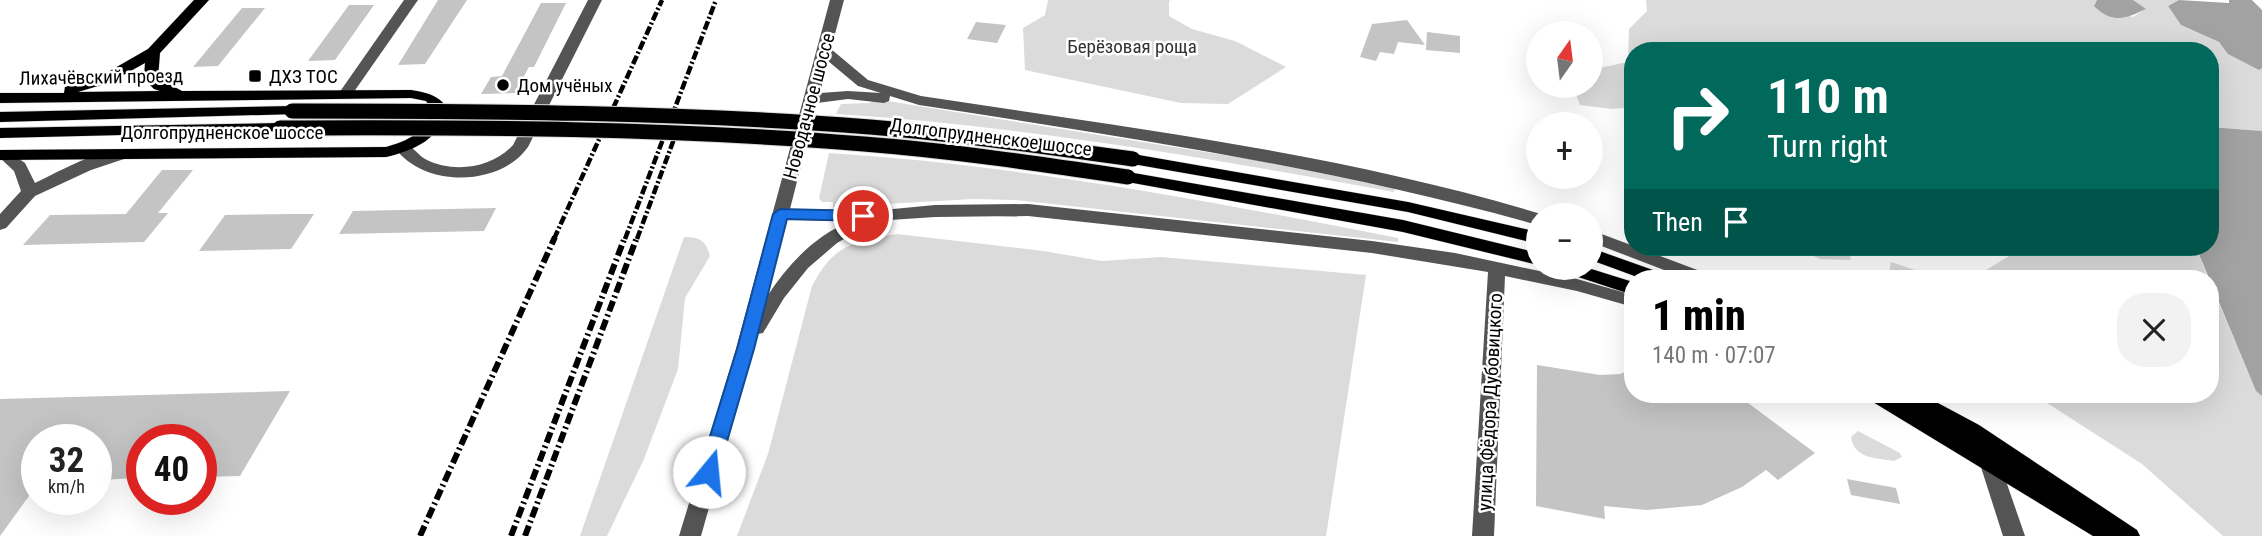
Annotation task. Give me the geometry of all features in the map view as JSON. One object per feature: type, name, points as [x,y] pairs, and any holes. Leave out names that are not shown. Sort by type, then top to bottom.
[{"type":"main road","points":[[36,97],[68,91],[106,79],[153,52],[202,0]]},
{"type":"main road","points":[[153,52],[151,79],[159,86],[203,94]]},
{"type":"main road","name":"Долгопрудненское шоссе","points":[[3,155],[367,154],[403,148],[426,134],[439,116],[439,107],[431,98],[411,94],[203,94]]},
{"type":"main road","name":"Лихачёвский проезд","points":[[0,97],[203,94]]},
{"type":"main road","name":"Долгопрудненское шоссе","points":[[4,117],[292,111],[568,114],[760,121],[964,136],[1133,159],[1408,207],[1526,235]]},
{"type":"main road","name":"Долгопрудненское шоссе","points":[[0,133],[280,128],[547,130],[766,138],[956,154],[1128,177],[1403,226],[1526,256]]},
{"type":"main road","points":[[1603,258],[1636,270]]},
{"type":"main road","points":[[1603,279],[1624,286]]},
{"type":"main road","points":[[1890,403],[2111,536]]},
{"type":"main road","points":[[1921,403],[1972,431],[2129,536]]},
{"type":"street","points":[[346,93],[411,0]]},
{"type":"street","points":[[403,148],[418,162],[458,170],[480,170],[496,166],[514,154],[543,104],[595,0]]},
{"type":"street","name":"Новодачное шоссе","points":[[690,536],[745,349],[836,0]]},
{"type":"street","points":[[824,50],[863,83],[919,100]]},
{"type":"street","points":[[810,100],[848,95],[919,100],[1289,160],[1430,189],[1526,216]]},
{"type":"street","points":[[3,155],[19,163],[26,176],[29,192]]},
{"type":"street","points":[[0,224],[29,192],[118,155]]},
{"type":"street","points":[[780,214],[883,216],[935,211],[1028,210],[1372,247],[1497,267],[1624,299]]},
{"type":"street","points":[[745,349],[776,296],[802,261],[824,242],[849,227],[883,216]]},
{"type":"street","points":[[1603,241],[1624,248]]},
{"type":"street","points":[[1644,256],[1681,270]]},
{"type":"street","name":"улица Фёдора Дубовицкого","points":[[1483,536],[1497,267]]},
{"type":"street","points":[[1930,403],[1972,431]]},
{"type":"street","points":[[1989,461],[2014,536]]},
{"type":"green space","name":"Берёзовая роща","points":[[1048,0],[1171,0],[1169,16],[1192,29],[1235,41],[1286,67],[1228,104],[1181,103],[1025,70],[1023,28],[1045,15]]},
{"type":"green space","points":[[1646,0],[2097,0],[2094,6],[2133,17],[2145,9],[2133,0],[2179,0],[2168,6],[2181,25],[2219,42],[1629,42],[1629,29],[1647,11]]},
{"type":"green space","points":[[2219,42],[2229,54],[2262,68],[2262,131],[2219,128]]},
{"type":"green space","points":[[1624,63],[1624,108],[1580,105],[1577,98],[1603,98],[1603,67]]},
{"type":"green space","points":[[875,99],[1273,163],[1395,188],[1394,192],[1255,167],[1046,135],[836,114],[841,104],[870,103]]},
{"type":"green space","points":[[829,153],[972,166],[1115,186],[1398,238],[1398,242],[1015,200],[973,199],[833,207],[833,202],[822,202],[819,198]]},
{"type":"green space","points":[[897,234],[1043,251],[1102,261],[1161,257],[1366,275],[1326,536],[737,536],[768,454],[812,286],[828,262],[846,247]]},
{"type":"green space","points":[[684,237],[701,240],[710,256],[685,298],[678,369],[644,459],[607,536],[580,536]]},
{"type":"green space","points":[[1813,256],[1850,256],[1851,260],[1820,259]]},
{"type":"green space","points":[[2009,256],[2199,256],[2205,270],[1986,270]]},
{"type":"green space","points":[[1891,262],[1915,270],[1890,270]]},
{"type":"green space","points":[[2219,303],[2256,391],[2262,396],[2262,536],[2223,536],[2142,464],[2047,403],[2219,403]]},
{"type":"green space","points":[[1858,431],[1900,453],[1902,457],[1894,461],[1861,453],[1851,437]]},
{"type":"shaded area","points":[[2097,0],[2133,0],[2146,9],[2125,17],[2113,17],[2094,6]]},
{"type":"shaded area","points":[[2179,0],[2229,3],[2229,0],[2252,0],[2262,10],[2262,68],[2259,70],[2228,54],[2219,42],[2181,25],[2168,6]]},
{"type":"shaded area","points":[[2219,128],[2262,131],[2262,396],[2256,391],[2219,302],[2219,270],[2206,270],[2200,256],[2219,256]]},
{"type":"building","points":[[438,0],[467,0],[425,64],[398,65]]},
{"type":"building","points":[[541,3],[566,3],[534,67],[529,67],[515,93],[481,94],[491,77],[502,76]]},
{"type":"building","points":[[349,5],[374,5],[335,60],[308,61]]},
{"type":"building","points":[[242,8],[265,8],[218,66],[193,67]]},
{"type":"building","points":[[1407,20],[1425,45],[1398,42],[1394,54],[1380,52],[1376,61],[1360,57],[1372,24]]},
{"type":"building","points":[[976,22],[1006,25],[997,43],[967,39]]},
{"type":"building","points":[[1427,32],[1460,36],[1460,53],[1426,50]]},
{"type":"building","points":[[162,170],[193,170],[158,213],[168,213],[144,242],[23,245],[50,215],[126,214]]},
{"type":"building","points":[[496,208],[484,231],[339,234],[353,211]]},
{"type":"building","points":[[314,214],[291,249],[199,251],[225,215]]},
{"type":"building","points":[[1537,365],[1600,375],[1624,372],[1624,403],[1748,403],[1815,453],[1778,480],[1766,470],[1742,487],[1702,505],[1647,510],[1604,506],[1605,519],[1536,506]]},
{"type":"building","points":[[290,391],[240,476],[217,477],[217,424],[126,424],[126,479],[112,479],[112,424],[21,424],[21,507],[0,536],[0,399]]},
{"type":"building","points":[[1847,479],[1896,488],[1900,504],[1851,495]]},
{"type":"railway","points":[[554,239],[662,0]]},
{"type":"railway","points":[[625,239],[716,0]]},
{"type":"railway","points":[[637,239],[674,139]]},
{"type":"railway","points":[[420,536],[555,237]]},
{"type":"railway","points":[[511,536],[625,237]]},
{"type":"railway","points":[[525,536],[637,237]]},
{"type":"place","name":"ДХЗ ТОС","points":[[255,76]]},
{"type":"place","name":"Дом учёных","points":[[503,85]]},
{"type":"route","points":[[709,472],[780,214],[863,216]]}]
